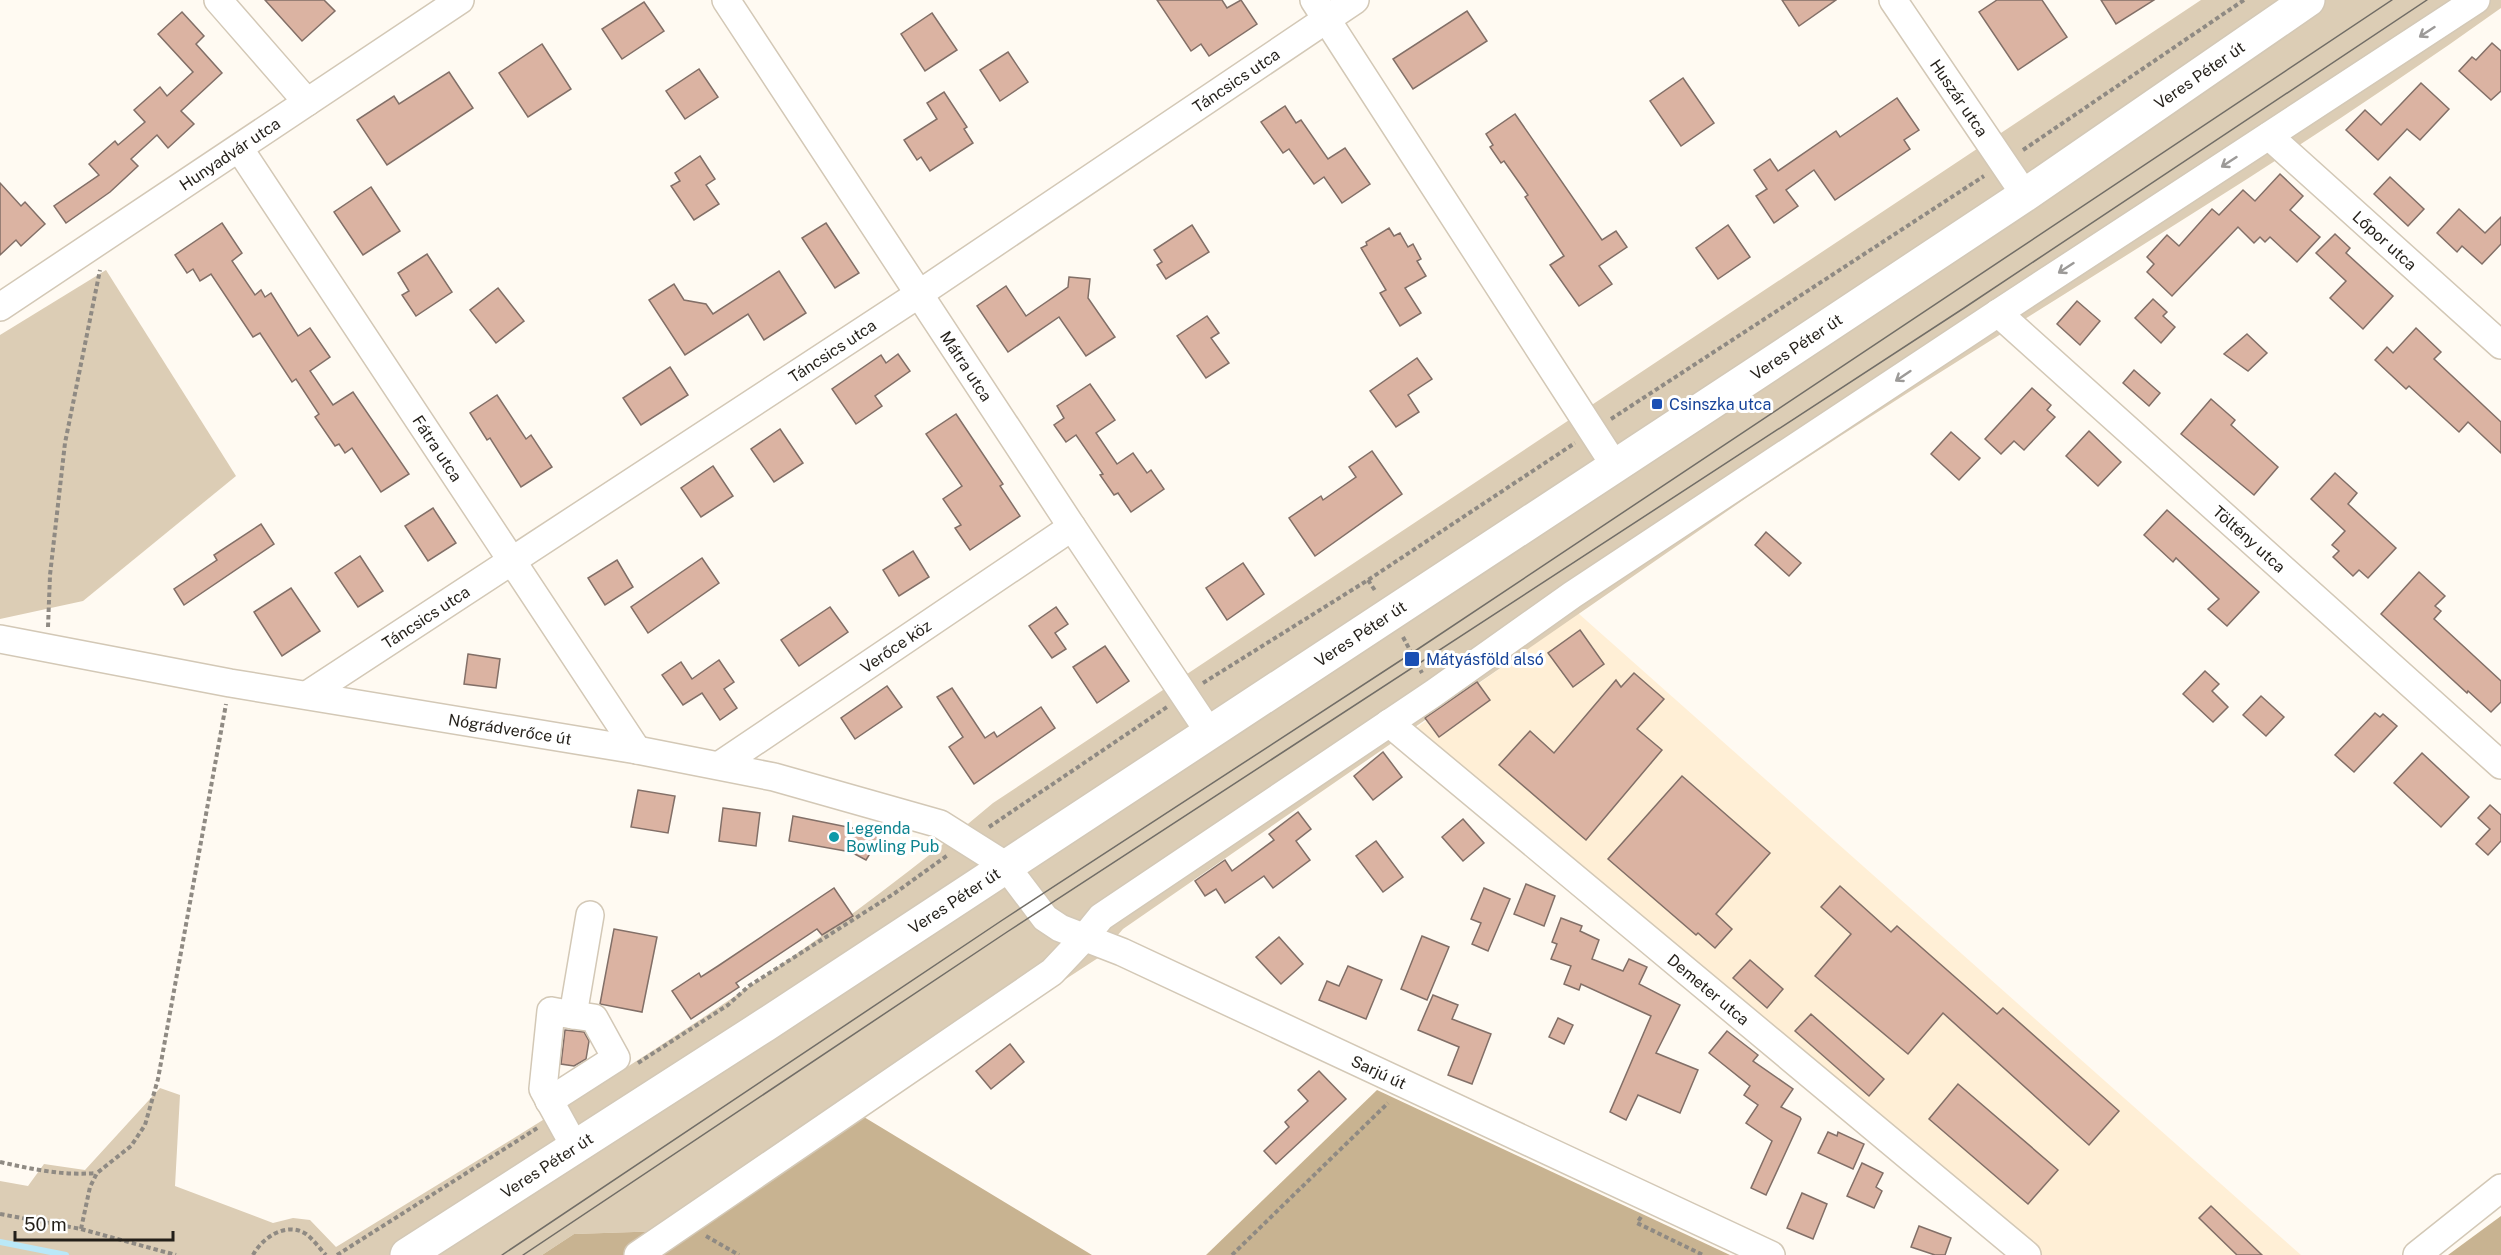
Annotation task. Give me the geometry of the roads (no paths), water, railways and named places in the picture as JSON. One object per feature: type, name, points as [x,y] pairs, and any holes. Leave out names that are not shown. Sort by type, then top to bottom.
[{"type":"main road","name":"Veres Péter út","points":[[407,1255],[765,1025],[1615,466],[2025,195],[2308,0]]},
{"type":"street","points":[[218,0],[307,102]]},
{"type":"street","name":"Hunyadvár utca","points":[[0,307],[460,0]]},
{"type":"street","name":"Mátra utca","points":[[726,0],[1209,732]]},
{"type":"street","name":"Táncsics utca","points":[[307,696],[919,294],[1320,9],[1355,0]]},
{"type":"street","name":"Huszár utca","points":[[1893,0],[2025,195]]},
{"type":"street","points":[[638,1255],[1052,972],[1101,917],[1389,723],[1572,595],[2476,0]]},
{"type":"street","points":[[1320,9],[1615,466]]},
{"type":"street","name":"Lőpor utca","points":[[2269,136],[2501,345]]},
{"type":"street","name":"Fátra utca","points":[[239,148],[637,750]]},
{"type":"street","name":"Töltény utca","points":[[1998,313],[2501,765]]},
{"type":"street","name":"Verőce köz","points":[[720,765],[1072,527]]},
{"type":"street","name":"Nógrádverőce út","points":[[0,639],[230,683],[637,750],[774,777],[940,824],[1005,866]]},
{"type":"street","name":"Demeter utca","points":[[1389,723],[2027,1255]]},
{"type":"street","name":"Sarjú út","points":[[1005,866],[1045,918],[1060,928],[1122,952],[1771,1255]]},
{"type":"street","points":[[573,1015],[590,915]]},
{"type":"street","points":[[552,1108],[616,1058],[594,1018],[551,1011],[543,1089],[552,1108],[575,1147]]},
{"type":"street","points":[[2417,1255],[2501,1188]]},
{"type":"waterway","points":[[0,1242],[66,1255]]},
{"type":"tram line","points":[[502,1255],[1001,921],[1412,653],[2392,0]]},
{"type":"tram line","points":[[523,1255],[1007,932],[1964,308],[2427,0]]},
{"type":"place","name":"Csinszka utca","points":[[1657,404]]},
{"type":"place","name":"Mátyásföld alsó","points":[[1412,659]]},
{"type":"place","name":"Legenda Bowling Pub","points":[[834,837]]}]
